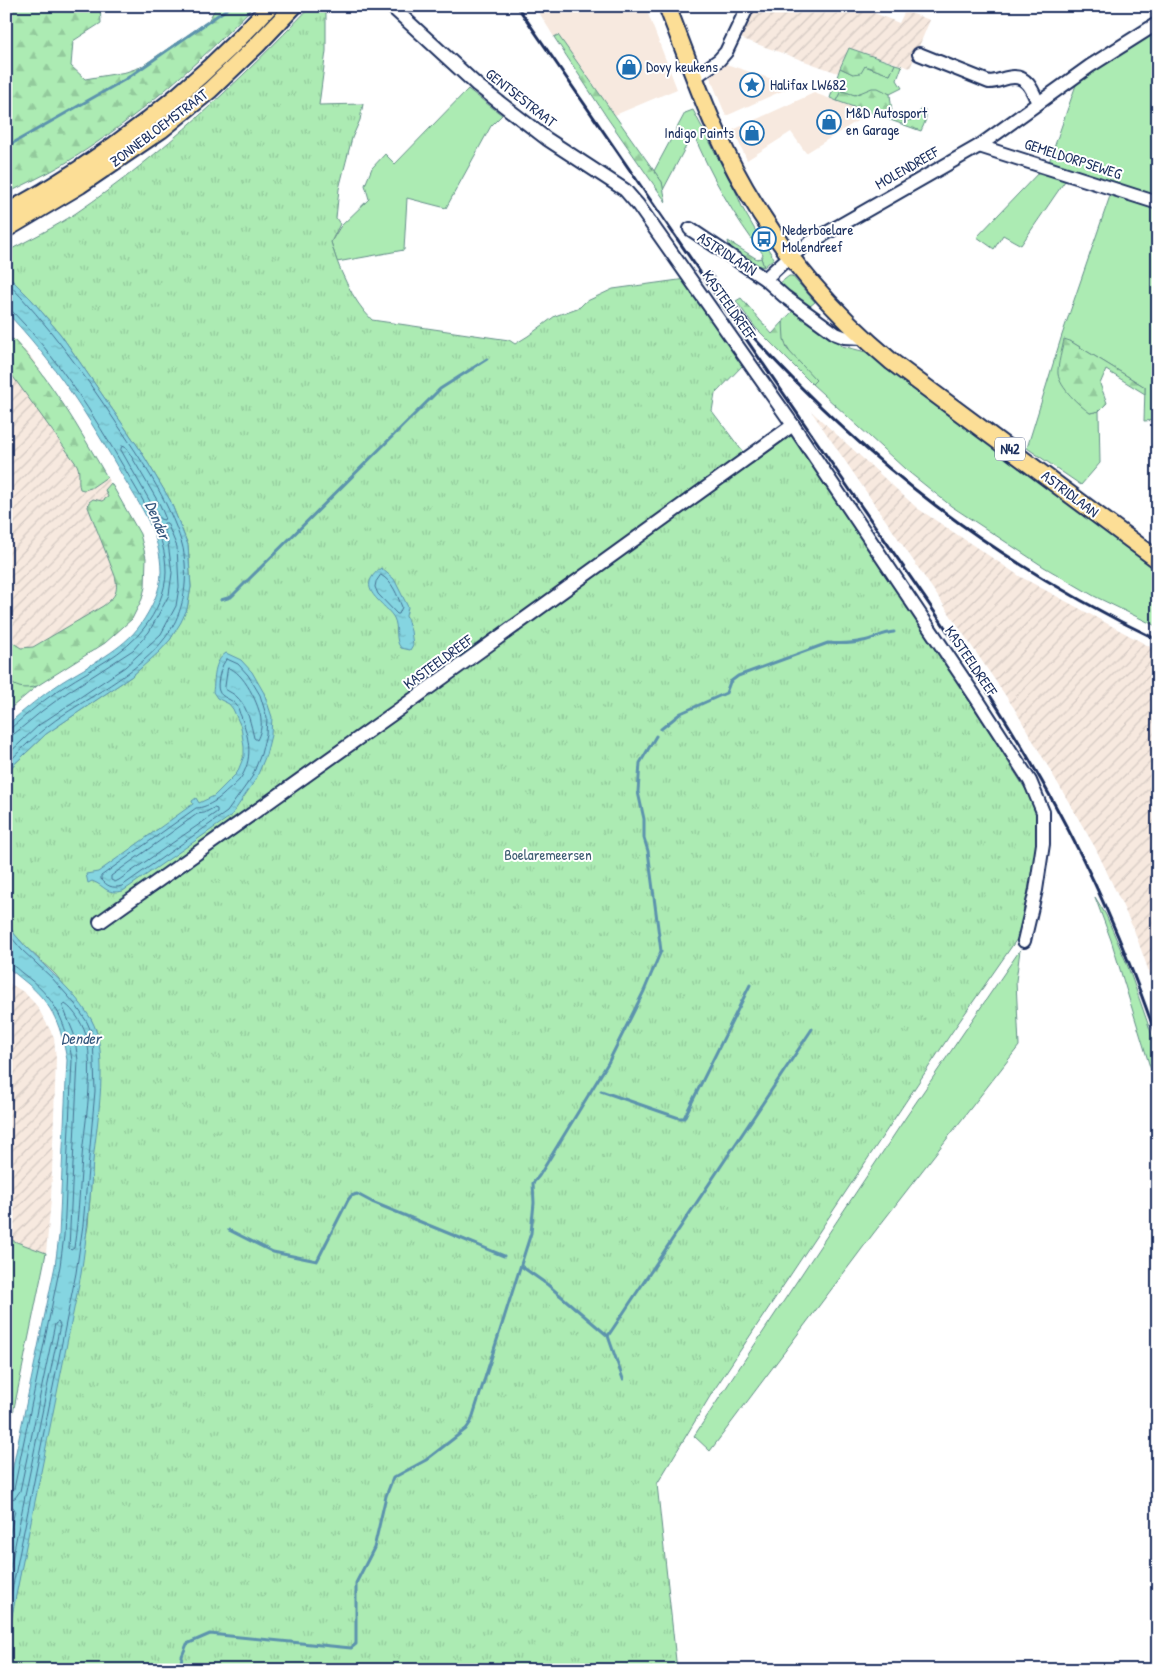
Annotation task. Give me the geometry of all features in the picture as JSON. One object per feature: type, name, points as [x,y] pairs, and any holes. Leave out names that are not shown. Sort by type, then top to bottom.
[{"type":"main road","name":"ZONNEBLOEMSTRAAT","points":[[8,223],[71,174],[116,145],[175,98],[226,52],[270,6]]},
{"type":"main road","name":"ZONNEBLOEMSTRAAT","points":[[8,223],[80,185],[161,130],[210,90],[294,6]]},
{"type":"main road","name":"ASTRIDLAAN","points":[[666,6],[720,139],[744,187],[790,257],[823,297],[863,338],[907,374],[1158,560]]},
{"type":"street","name":"GENTSESTRAAT","points":[[392,6],[477,85],[547,139],[625,190],[638,204]]},
{"type":"street","points":[[695,77],[719,60],[726,52],[748,6]]},
{"type":"street","name":"MOLENDREEF","points":[[790,257],[811,242],[979,146],[1108,54],[1158,22]]},
{"type":"street","points":[[919,54],[989,82],[1014,77],[1020,78],[1029,85],[1038,103]]},
{"type":"street","name":"GEMELDORPSEWEG","points":[[979,146],[1158,203]]},
{"type":"street","name":"KASTEELDREEF","points":[[638,204],[793,425],[1030,781],[1043,812],[1043,844],[1036,890],[1024,941]]},
{"type":"street","name":"ASTRIDLAAN","points":[[690,229],[765,279],[784,296],[836,334],[844,337],[863,338]]},
{"type":"street","name":"ASTRIDLAAN","points":[[765,279],[790,257]]},
{"type":"street","name":"KASTEELDREEF","points":[[100,922],[401,708],[793,425]]},
{"type":"shaded area","points":[[535,6],[645,6],[677,89],[615,115],[558,36],[554,37]]},
{"type":"shaded area","points":[[755,6],[857,6],[899,23],[905,11],[930,20],[910,68],[849,48],[838,73],[740,38]]},
{"type":"shaded area","points":[[726,64],[793,86],[726,116],[708,72]]},
{"type":"shaded area","points":[[814,93],[870,113],[806,153],[791,132],[747,160],[733,130]]},
{"type":"shaded area","points":[[6,332],[31,357],[75,423],[140,534],[146,558],[145,587],[142,599],[132,619],[105,643],[37,686],[6,650]]},
{"type":"shaded area","points":[[811,411],[917,508],[1021,577],[1158,651],[1158,997],[1134,930],[1096,849],[1014,708]]},
{"type":"shaded area","points":[[6,981],[25,993],[37,1006],[54,1037],[56,1059],[51,1200],[46,1253],[6,1238]]},
{"type":"green space","points":[[6,6],[100,6],[101,23],[73,41],[71,66],[85,79],[126,72],[141,67],[208,21],[217,6],[254,6],[210,50],[140,111],[64,164],[6,194]]},
{"type":"green space","name":"Boelaremeersen","points":[[311,6],[318,6],[326,13],[326,51],[319,105],[363,104],[339,189],[336,218],[340,224],[331,242],[352,293],[372,320],[509,340],[515,344],[555,316],[580,307],[585,302],[613,289],[686,279],[744,364],[715,394],[712,411],[752,464],[792,435],[915,614],[1031,798],[1039,819],[1038,839],[1019,936],[952,1032],[712,1393],[657,1484],[677,1670],[6,1670],[6,1645],[88,1226],[100,1061],[98,1035],[91,1019],[55,974],[26,947],[6,922],[6,772],[46,734],[132,676],[170,640],[187,609],[191,587],[188,545],[170,500],[139,448],[61,335],[31,299],[6,274],[6,252],[68,218],[170,142],[256,62]]},
{"type":"green space","points":[[1158,29],[1158,198],[1048,165],[1078,79]]},
{"type":"green space","points":[[558,35],[662,182],[666,202],[554,37]]},
{"type":"green space","points":[[849,48],[895,64],[890,75],[865,66],[861,73],[853,74],[840,68]]},
{"type":"green space","points":[[895,64],[902,66],[897,80],[902,88],[890,94],[872,91],[854,95],[842,91],[837,101],[830,98],[840,68],[853,74],[865,66],[890,75]]},
{"type":"green space","points":[[872,88],[878,88],[890,94],[892,113],[899,117],[910,121],[922,109],[925,110],[926,118],[921,131],[837,101],[842,91],[855,95]]},
{"type":"green space","points":[[468,89],[502,115],[491,126],[446,208],[407,198],[404,250],[337,262],[331,242],[340,227],[369,199],[365,185],[372,168],[385,154],[395,164]]},
{"type":"green space","points":[[693,110],[758,235],[756,237],[760,242],[762,240],[774,258],[764,267],[761,258],[763,254],[742,226],[724,196],[707,165],[693,133],[663,190],[662,182],[654,171],[685,113]]},
{"type":"green space","points":[[1041,170],[1067,178],[1021,245],[1003,235],[994,249],[977,237]]},
{"type":"green space","points":[[1111,193],[1158,207],[1158,420],[1144,421],[1145,387],[1070,341],[1065,388],[1090,413],[1099,411],[1100,463],[1081,485],[1027,448],[1062,335]]},
{"type":"green space","points":[[728,241],[757,259],[761,258],[764,267],[756,265],[731,249]]},
{"type":"green space","points":[[789,276],[792,276],[815,302],[809,307],[781,287],[780,283]]},
{"type":"green space","points":[[741,298],[772,334],[783,322],[784,339],[787,349],[816,380],[812,384],[755,327],[736,301]]},
{"type":"green space","points":[[793,311],[842,346],[866,352],[1158,571],[1158,627],[1094,596],[1044,567],[951,506],[905,469],[812,384],[815,380],[797,362],[784,340],[782,332],[783,323]]},
{"type":"green space","points":[[13,339],[27,354],[52,388],[107,477],[91,488],[80,489],[77,465],[6,367],[6,344]]},
{"type":"green space","points":[[1064,339],[1145,387],[1145,394],[1106,370],[1100,384],[1107,403],[1099,411],[1090,413],[1071,396],[1059,379],[1058,366]]},
{"type":"green space","points":[[111,483],[140,534],[146,558],[145,587],[142,599],[132,619],[105,643],[37,686],[24,688],[16,686],[6,678],[6,635],[9,640],[21,648],[33,647],[103,606],[115,594],[115,576],[88,507],[89,502],[93,499],[102,501],[108,497],[105,490]]},
{"type":"green space","points":[[6,678],[20,686],[37,686],[6,712]]},
{"type":"green space","points":[[1095,897],[1106,915],[1127,964],[1153,1038],[1158,1058],[1158,1093],[1111,940]]},
{"type":"green space","points":[[1020,950],[1016,981],[1019,1046],[873,1234],[710,1451],[694,1436],[906,1117]]},
{"type":"green space","points":[[6,1238],[46,1253],[6,1447],[6,1419],[11,1386],[6,1364]]},
{"type":"water","name":"Dender","points":[[6,274],[31,299],[61,335],[139,448],[170,500],[188,545],[191,587],[187,609],[181,622],[170,640],[159,652],[132,676],[46,734],[6,772],[6,726],[47,692],[125,642],[141,624],[152,606],[161,579],[161,572],[160,558],[153,533],[136,498],[55,369],[6,312]]},
{"type":"water","points":[[381,568],[394,579],[408,607],[406,616],[413,645],[410,650],[401,648],[399,645],[394,618],[370,589],[373,575]]},
{"type":"water","points":[[226,653],[241,660],[252,672],[264,693],[272,717],[271,735],[266,755],[256,779],[231,816],[123,891],[113,892],[92,881],[88,883],[86,874],[98,872],[193,804],[192,801],[196,798],[199,803],[214,796],[237,773],[244,756],[241,727],[229,704],[217,698],[213,692],[217,666]]},
{"type":"water","name":"Dender","points":[[6,922],[26,947],[72,993],[91,1019],[97,1033],[100,1049],[101,1088],[81,1274],[6,1645],[6,1500],[55,1266],[59,1236],[67,1060],[59,1027],[50,1009],[37,992],[6,966]]},
{"type":"waterway","points":[[6,147],[126,79],[231,6]]},
{"type":"waterway","points":[[221,600],[231,597],[440,389],[487,359]]},
{"type":"waterway","points":[[661,729],[681,713],[726,693],[730,682],[738,676],[828,643],[846,644],[859,642],[894,632]]},
{"type":"waterway","points":[[180,1670],[182,1656],[187,1644],[210,1634],[351,1648],[356,1644],[356,1583],[374,1548],[386,1496],[393,1478],[426,1460],[466,1429],[471,1422],[531,1233],[534,1203],[533,1183],[608,1063],[644,991],[661,951],[648,851],[644,838],[644,819],[638,792],[640,763],[656,736]]},
{"type":"waterway","points":[[601,1091],[679,1118],[684,1118],[750,985]]},
{"type":"waterway","points":[[521,1266],[548,1285],[608,1336],[812,1029]]},
{"type":"waterway","points":[[229,1230],[273,1252],[317,1261],[348,1200],[351,1196],[357,1194],[372,1202],[504,1256]]},
{"type":"waterway","points":[[608,1336],[623,1379]]},
{"type":"railway","points":[[517,6],[947,630],[1030,760],[1070,833],[1098,891],[1136,980],[1158,1041]]},
{"type":"railway","points":[[709,273],[755,331]]},
{"type":"railway","points":[[746,329],[791,378],[838,423],[886,466],[936,506],[987,543],[1041,577],[1098,610],[1158,640]]},
{"type":"place","name":"Dovy keukens","points":[[629,67]]},
{"type":"place","name":"Halifax LW682","points":[[752,85]]},
{"type":"place","name":"M&D Autosport en Garage","points":[[829,122]]},
{"type":"place","name":"Indigo Paints","points":[[752,133]]},
{"type":"place","name":"Nederboelare Molendreef","points":[[764,239]]}]
